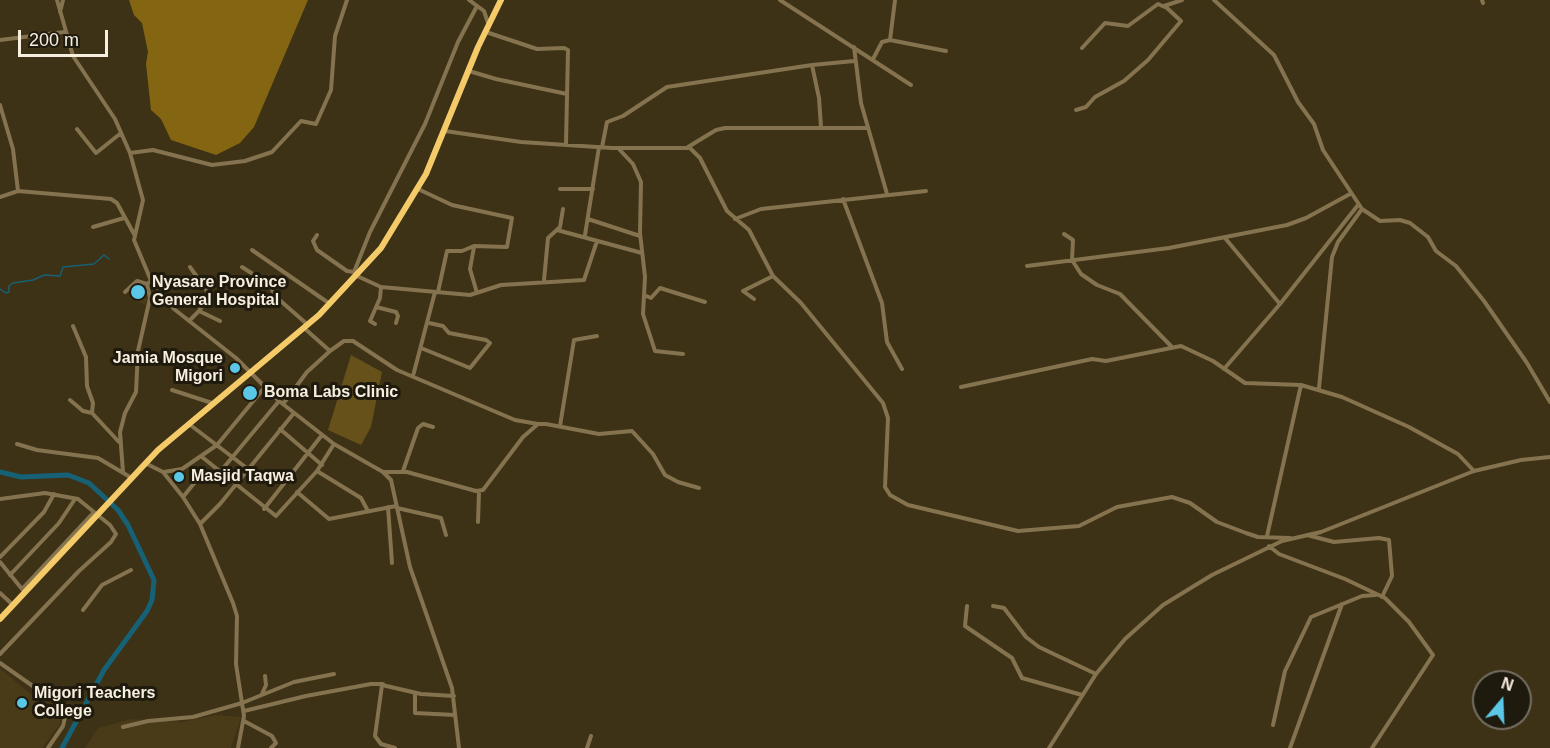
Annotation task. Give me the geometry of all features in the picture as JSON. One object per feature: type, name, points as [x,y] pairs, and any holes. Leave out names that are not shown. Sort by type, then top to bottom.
[{"type":"highway","points":[[0,619],[130,477],[188,423],[330,305],[390,236],[418,189],[445,131],[488,24],[501,0]]},
{"type":"street","points":[[57,0],[64,32],[79,68],[109,110],[121,133],[130,153],[143,200],[134,234],[135,246],[149,282],[150,298],[138,351],[136,392],[123,418],[119,442],[123,472]]},
{"type":"street","points":[[60,13],[63,0]]},
{"type":"street","points":[[130,153],[153,150],[212,165],[245,161],[272,152],[302,121],[316,124],[331,90],[335,36],[347,0]]},
{"type":"street","points":[[469,0],[478,3],[486,13],[488,24]]},
{"type":"street","points":[[780,0],[911,85]]},
{"type":"street","points":[[890,40],[895,0]]},
{"type":"street","points":[[1164,6],[1182,0]]},
{"type":"street","points":[[1214,0],[1274,55],[1298,102],[1314,124],[1323,150],[1358,205],[1380,221],[1400,220],[1410,223],[1428,237],[1436,251],[1456,266],[1484,300],[1518,348],[1550,402]]},
{"type":"street","points":[[356,274],[370,232],[425,124],[458,42],[478,3]]},
{"type":"street","points":[[1076,110],[1086,107],[1095,97],[1124,81],[1148,60],[1181,20],[1158,4],[1128,26],[1105,23],[1082,48]]},
{"type":"street","points":[[0,40],[64,32]]},
{"type":"street","points":[[485,32],[538,50],[567,49],[566,144]]},
{"type":"street","points":[[873,59],[882,42],[890,40],[946,51]]},
{"type":"street","points":[[854,47],[854,61],[867,128],[887,194]]},
{"type":"street","points":[[585,235],[592,189],[607,122],[623,116],[667,87],[812,65],[854,61]]},
{"type":"street","points":[[812,65],[819,98],[821,127]]},
{"type":"street","points":[[469,71],[567,94]]},
{"type":"street","points":[[0,105],[13,149],[18,190]]},
{"type":"street","points":[[445,131],[521,142],[661,150],[688,147],[721,129],[867,128]]},
{"type":"street","points":[[77,129],[96,153],[121,133]]},
{"type":"street","points":[[688,147],[700,158],[725,208],[749,230],[773,276],[801,303],[883,403],[888,418],[884,483],[888,493],[902,503],[1005,530],[1018,531],[1079,526],[1117,507],[1172,497],[1190,503],[1217,522],[1254,536],[1290,538]]},
{"type":"street","points":[[620,148],[633,164],[640,178],[640,236],[645,277],[642,310],[654,350],[683,354]]},
{"type":"street","points":[[413,376],[446,253],[464,251],[474,246],[507,247],[512,217],[452,205],[418,189]]},
{"type":"street","points":[[560,189],[592,189]]},
{"type":"street","points":[[0,197],[18,190],[111,199],[117,203],[134,234]]},
{"type":"street","points":[[735,219],[755,210],[926,191]]},
{"type":"street","points":[[1027,266],[1226,238],[1301,221],[1350,194]]},
{"type":"street","points":[[843,199],[856,231],[871,280],[882,303],[886,342],[902,369]]},
{"type":"street","points":[[1224,369],[1280,304],[1358,205]]},
{"type":"street","points":[[544,280],[547,241],[549,235],[557,230],[563,209]]},
{"type":"street","points":[[1319,388],[1332,257],[1338,242],[1362,209]]},
{"type":"street","points":[[93,227],[124,218]]},
{"type":"street","points":[[588,219],[640,236]]},
{"type":"street","points":[[557,230],[585,235],[597,241],[642,253]]},
{"type":"street","points":[[1064,234],[1072,240],[1072,260],[1085,278],[1123,297],[1172,347]]},
{"type":"street","points":[[317,235],[313,241],[317,250],[347,272],[356,274],[381,287],[469,295],[501,285],[544,280],[585,279],[587,264],[597,241]]},
{"type":"street","points":[[1226,238],[1280,304]]},
{"type":"street","points":[[474,246],[470,270],[477,293]]},
{"type":"street","points":[[252,250],[330,305]]},
{"type":"street","points":[[189,321],[199,311],[209,292],[190,267]]},
{"type":"street","points":[[242,267],[270,285],[275,296],[330,351]]},
{"type":"street","points":[[754,298],[743,291],[773,276]]},
{"type":"street","points":[[125,292],[137,281],[149,282],[167,302],[231,354],[281,403],[334,444],[383,472],[393,483],[418,593],[454,696],[459,748]]},
{"type":"street","points":[[375,324],[370,321],[381,287]]},
{"type":"street","points":[[644,295],[651,298],[660,288],[705,303]]},
{"type":"street","points":[[376,307],[396,312],[398,316],[396,323]]},
{"type":"street","points":[[199,311],[220,321]]},
{"type":"street","points":[[421,348],[470,368],[490,343],[486,339],[449,333],[443,326],[429,323]]},
{"type":"street","points":[[73,326],[86,357],[87,386],[93,403],[92,413]]},
{"type":"street","points":[[560,426],[574,340],[597,336]]},
{"type":"street","points":[[220,472],[307,372],[344,341],[353,341],[392,367],[515,420],[598,434],[632,431],[653,454],[667,477],[699,488]]},
{"type":"street","points":[[961,387],[1092,359],[1106,361],[1172,347],[1189,348],[1249,384],[1301,385],[1319,388],[1413,430],[1458,454],[1474,471]]},
{"type":"street","points":[[1267,536],[1301,385]]},
{"type":"street","points":[[163,472],[178,471],[217,445],[264,388]]},
{"type":"street","points":[[172,390],[212,403]]},
{"type":"street","points":[[70,400],[83,411],[92,413],[119,442]]},
{"type":"street","points":[[200,524],[213,513],[294,413]]},
{"type":"street","points":[[188,423],[248,469]]},
{"type":"street","points":[[403,471],[418,428],[423,424],[433,427]]},
{"type":"street","points":[[479,492],[491,483],[520,441],[540,424]]},
{"type":"street","points":[[280,429],[322,465]]},
{"type":"street","points":[[264,509],[322,435]]},
{"type":"street","points":[[17,444],[37,450],[98,459],[130,477]]},
{"type":"street","points":[[202,457],[264,509],[273,516],[277,516],[322,465],[334,444]]},
{"type":"street","points":[[1048,748],[1096,674],[1125,639],[1163,605],[1218,572],[1269,546],[1340,525],[1390,502],[1474,471],[1521,460],[1550,458]]},
{"type":"street","points":[[145,463],[163,472],[183,497],[200,524],[236,611],[236,655],[244,711],[238,748]]},
{"type":"street","points":[[317,471],[361,498],[368,511]]},
{"type":"street","points":[[383,472],[403,471],[479,492]]},
{"type":"street","points":[[183,497],[200,476]]},
{"type":"street","points":[[297,492],[327,518],[336,519],[397,507],[441,518],[446,535]]},
{"type":"street","points":[[478,522],[479,492]]},
{"type":"street","points":[[0,499],[19,494],[54,494],[75,499],[114,529],[114,539],[0,654]]},
{"type":"street","points":[[24,591],[0,559],[45,512],[54,494]]},
{"type":"street","points":[[10,575],[59,523],[75,499]]},
{"type":"street","points":[[388,507],[392,563]]},
{"type":"street","points":[[1307,535],[1334,542],[1378,538],[1389,540],[1392,576],[1381,596]]},
{"type":"street","points":[[1269,546],[1279,554],[1345,579],[1381,596],[1409,622],[1433,655],[1372,748]]},
{"type":"street","points":[[83,610],[102,585],[131,570]]},
{"type":"street","points":[[0,593],[13,606]]},
{"type":"street","points":[[1273,724],[1286,671],[1305,625],[1314,615],[1362,596],[1381,596]]},
{"type":"street","points":[[1290,748],[1342,604]]},
{"type":"street","points":[[967,606],[965,626],[1012,658],[1022,678],[1082,695]]},
{"type":"street","points":[[993,606],[1004,608],[1023,634],[1039,647],[1096,674]]},
{"type":"street","points":[[0,663],[64,708],[66,713],[63,726],[48,748]]},
{"type":"street","points":[[123,727],[138,723],[186,718],[242,703],[294,682],[334,674]]},
{"type":"street","points":[[261,695],[266,686],[265,676]]},
{"type":"street","points":[[244,711],[371,684],[415,693],[454,696]]},
{"type":"street","points":[[384,685],[381,687],[375,736],[381,744],[395,748]]},
{"type":"street","points":[[266,686],[271,691]]},
{"type":"street","points":[[415,693],[415,713],[455,716]]},
{"type":"street","points":[[244,721],[270,733],[275,740],[273,747]]},
{"type":"street","points":[[587,748],[591,736]]},
{"type":"shaded area","points":[[129,0],[308,0],[254,127],[240,143],[216,155],[171,140],[161,119],[151,110],[146,64],[148,52],[142,23],[134,15]]},
{"type":"shaded area","name":"Nyasare Province General Hospital","points":[[140,279],[146,290],[142,295],[148,299],[145,305],[135,301],[137,296],[127,289]]},
{"type":"shaded area","points":[[351,355],[382,372],[371,427],[361,445],[328,430]]},
{"type":"shaded area","name":"Migori Teachers College","points":[[0,668],[28,692],[61,713],[60,724],[42,748],[0,748]]},
{"type":"shaded area","points":[[216,715],[241,717],[231,748],[85,748],[98,728],[131,719],[182,722]]},
{"type":"waterway","points":[[0,289],[6,293],[9,292],[9,286],[13,283],[33,280],[44,275],[60,276],[63,267],[94,264],[104,255],[109,259]]},
{"type":"waterway","points":[[0,472],[21,477],[68,475],[89,483],[118,510],[128,525],[154,580],[152,600],[147,611],[104,670],[62,748]]},
{"type":"place","name":"Nyasare Province General Hospital","points":[[138,292]]},
{"type":"place","name":"Jamia Mosque Migori","points":[[235,368]]},
{"type":"place","name":"Boma Labs Clinic","points":[[250,393]]},
{"type":"place","name":"Masjid Taqwa","points":[[179,477]]},
{"type":"place","name":"Migori Teachers College","points":[[22,703]]}]
